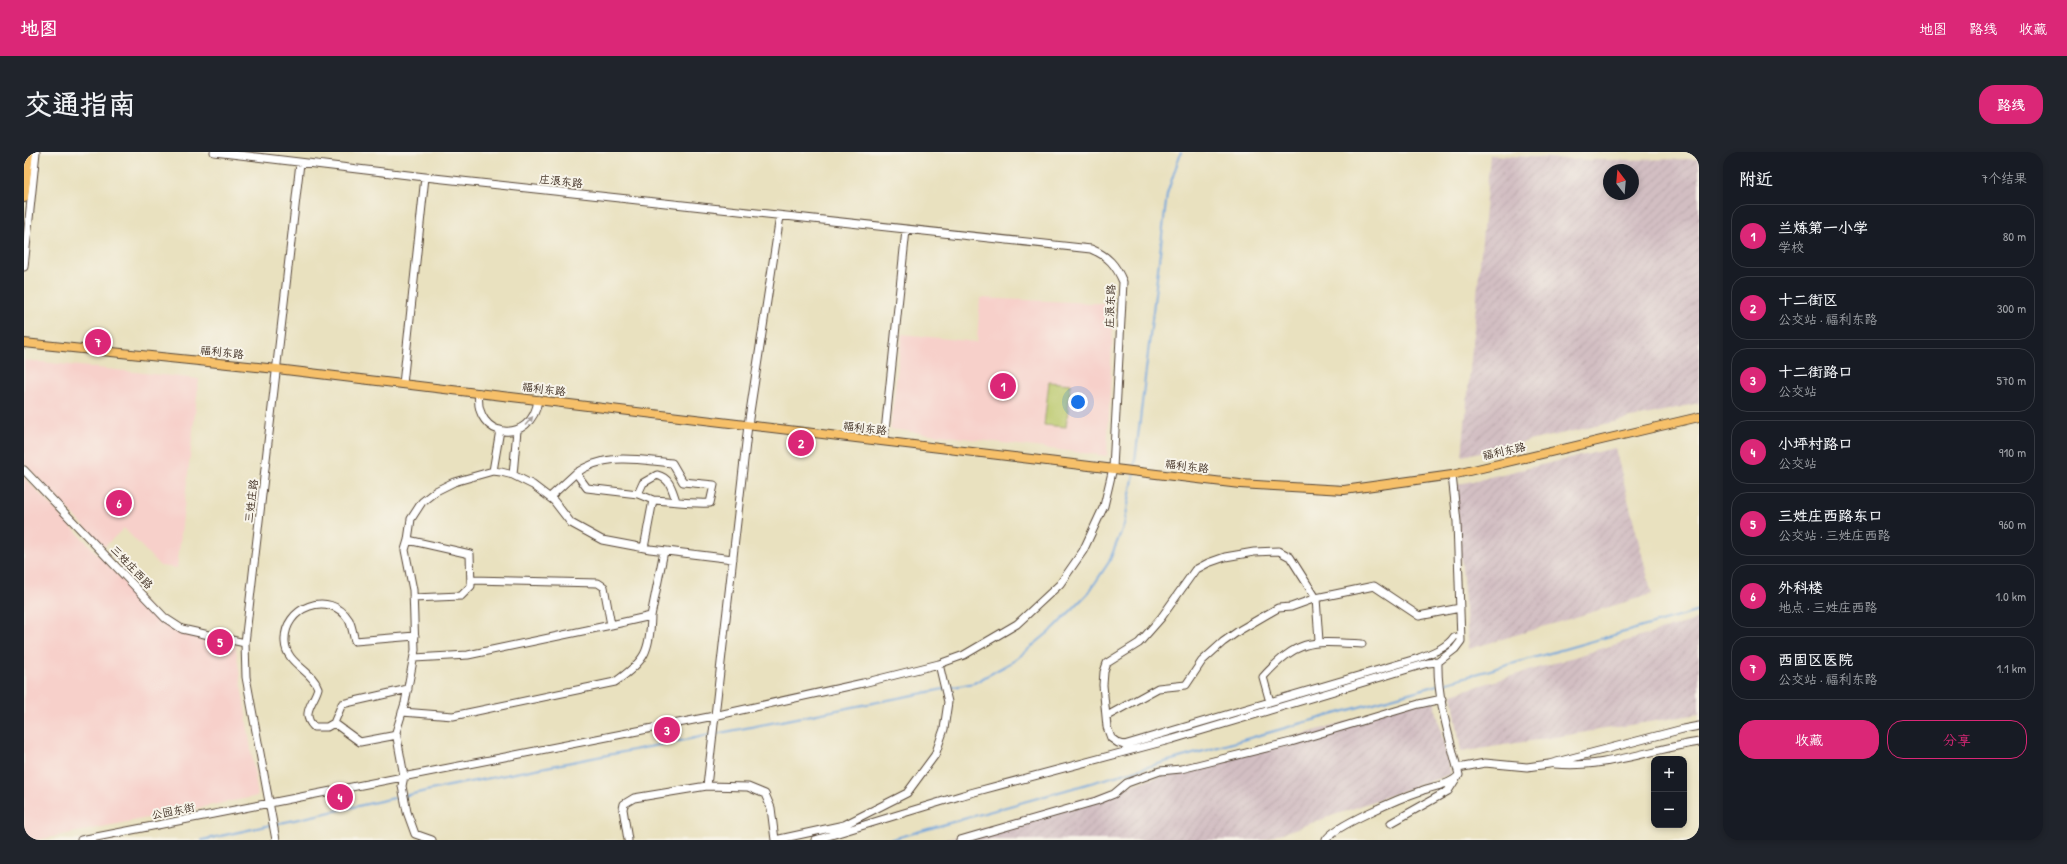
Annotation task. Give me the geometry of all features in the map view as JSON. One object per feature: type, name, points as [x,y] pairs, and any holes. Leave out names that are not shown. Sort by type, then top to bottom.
[{"type":"main road","points":[[24,198],[29,152]]},
{"type":"main road","name":"福利东路","points":[[24,343],[277,369],[1142,471],[1240,484],[1344,490],[1452,475],[1699,417]]},
{"type":"street","points":[[24,161],[25,152]]},
{"type":"street","points":[[24,267],[36,152]]},
{"type":"street","name":"庄浪东路","points":[[214,152],[425,177],[1091,249],[1105,255],[1118,268],[1123,282],[1116,468],[1101,512],[1083,551],[1060,584],[1017,624],[964,655],[939,664],[714,719]]},
{"type":"street","name":"三姓庄路","points":[[276,840],[246,677],[245,643],[300,163]]},
{"type":"street","points":[[403,384],[425,177]]},
{"type":"street","points":[[707,786],[710,747],[748,425],[780,216]]},
{"type":"street","points":[[884,441],[906,230]]},
{"type":"street","points":[[479,393],[478,403],[480,413],[486,422],[504,431],[517,430],[532,419],[537,410],[538,400]]},
{"type":"street","points":[[493,471],[500,430]]},
{"type":"street","points":[[513,475],[517,430]]},
{"type":"street","points":[[550,497],[576,473],[589,464],[608,459],[672,464],[682,482],[714,485],[710,504],[689,504],[676,501],[653,500],[638,494],[587,488],[576,473]]},
{"type":"street","points":[[657,475],[659,462]]},
{"type":"street","name":"三姓庄西路","points":[[24,470],[165,618],[182,629],[245,643]]},
{"type":"street","points":[[431,840],[415,834],[405,802],[402,786],[404,776],[397,735],[414,658],[415,636],[413,598],[405,550],[411,519],[422,502],[436,491],[454,482],[493,471],[513,475],[533,485],[550,497],[571,523],[602,540],[664,551],[733,559]]},
{"type":"street","points":[[638,494],[643,483],[657,475]]},
{"type":"street","points":[[657,475],[666,479],[672,487],[676,501]]},
{"type":"street","points":[[815,840],[963,795],[1158,743],[1428,663],[1438,662],[1456,649],[1461,641],[1457,522],[1452,475]]},
{"type":"street","points":[[644,548],[653,500]]},
{"type":"street","points":[[408,540],[470,554],[471,586],[461,596],[413,598]]},
{"type":"street","points":[[402,712],[453,716],[615,682],[631,671],[645,655],[650,639],[651,616],[664,551]]},
{"type":"street","points":[[1319,641],[1316,598],[1290,557],[1279,551],[1254,552],[1225,557],[1208,563],[1195,570],[1161,618],[1140,643],[1108,662],[1104,672],[1107,727],[1112,738],[1118,743],[1124,745],[1419,658],[1440,649],[1451,642],[1454,637]]},
{"type":"street","points":[[471,580],[598,583],[604,587],[611,625]]},
{"type":"street","points":[[1107,716],[1158,688],[1186,685],[1202,661],[1240,630],[1278,608],[1299,605],[1316,598],[1374,586],[1419,616],[1460,608]]},
{"type":"street","points":[[408,689],[342,704],[334,723],[322,729],[314,727],[308,718],[308,709],[316,695],[318,688],[312,677],[289,656],[285,643],[286,630],[292,618],[302,609],[314,604],[328,605],[340,611],[349,621],[355,641],[415,636]]},
{"type":"street","points":[[414,658],[468,655],[651,616]]},
{"type":"street","points":[[1270,702],[1263,677],[1277,662],[1294,649],[1319,641],[1362,644]]},
{"type":"street","points":[[1391,823],[1448,791],[1460,774],[1448,732],[1438,673],[1438,662]]},
{"type":"street","points":[[621,840],[628,838],[623,809],[624,804],[628,800],[634,798],[707,786],[748,787],[765,794],[771,808],[775,840],[844,825],[907,792],[935,755],[944,729],[948,702],[939,664]]},
{"type":"street","points":[[960,840],[1096,801],[1114,794],[1127,783],[1160,771],[1181,769],[1291,742],[1442,695]]},
{"type":"street","name":"公园东街","points":[[81,840],[404,776],[714,719]]},
{"type":"street","points":[[334,723],[360,742],[397,735]]},
{"type":"street","points":[[1458,768],[1485,763],[1527,767],[1549,764],[1699,726]]},
{"type":"street","points":[[1549,764],[1569,766],[1601,762],[1699,742]]},
{"type":"street","points":[[1326,840],[1348,824],[1378,808],[1421,791],[1455,780]]},
{"type":"shaded area","points":[[1490,155],[1592,160],[1699,159],[1699,403],[1462,456]]},
{"type":"shaded area","points":[[980,298],[1114,304],[1107,456],[890,429],[902,334],[977,342]]},
{"type":"shaded area","points":[[24,360],[199,379],[177,568],[160,566],[124,528],[104,547],[24,463]]},
{"type":"shaded area","points":[[1615,448],[1652,594],[1469,649],[1455,485]]},
{"type":"shaded area","points":[[24,477],[159,618],[175,629],[235,643],[258,796],[37,840],[24,840]]},
{"type":"shaded area","points":[[1699,619],[1699,714],[1461,752],[1452,694]]},
{"type":"shaded area","points":[[1433,696],[1451,774],[1263,840],[943,840]]},
{"type":"green space","points":[[1049,382],[1071,384],[1066,427],[1044,425]]},
{"type":"waterway","points":[[1134,470],[1167,194],[1181,152]]},
{"type":"waterway","points":[[715,734],[974,683],[1014,661],[1054,628],[1089,592],[1109,562],[1124,525],[1134,474]]},
{"type":"waterway","points":[[889,840],[1699,611]]},
{"type":"waterway","points":[[276,824],[449,786],[710,735]]},
{"type":"waterway","points":[[202,840],[271,825]]},
{"type":"place","name":"西固区医院","points":[[98,342]]},
{"type":"place","name":"兰炼第一小学","points":[[1003,386]]},
{"type":"place","name":"十二街区","points":[[801,443]]},
{"type":"place","name":"外科楼","points":[[119,503]]},
{"type":"place","name":"三姓庄西路东口","points":[[220,642]]},
{"type":"place","name":"十二街路口","points":[[667,730]]},
{"type":"place","name":"小坪村路口","points":[[340,797]]}]
